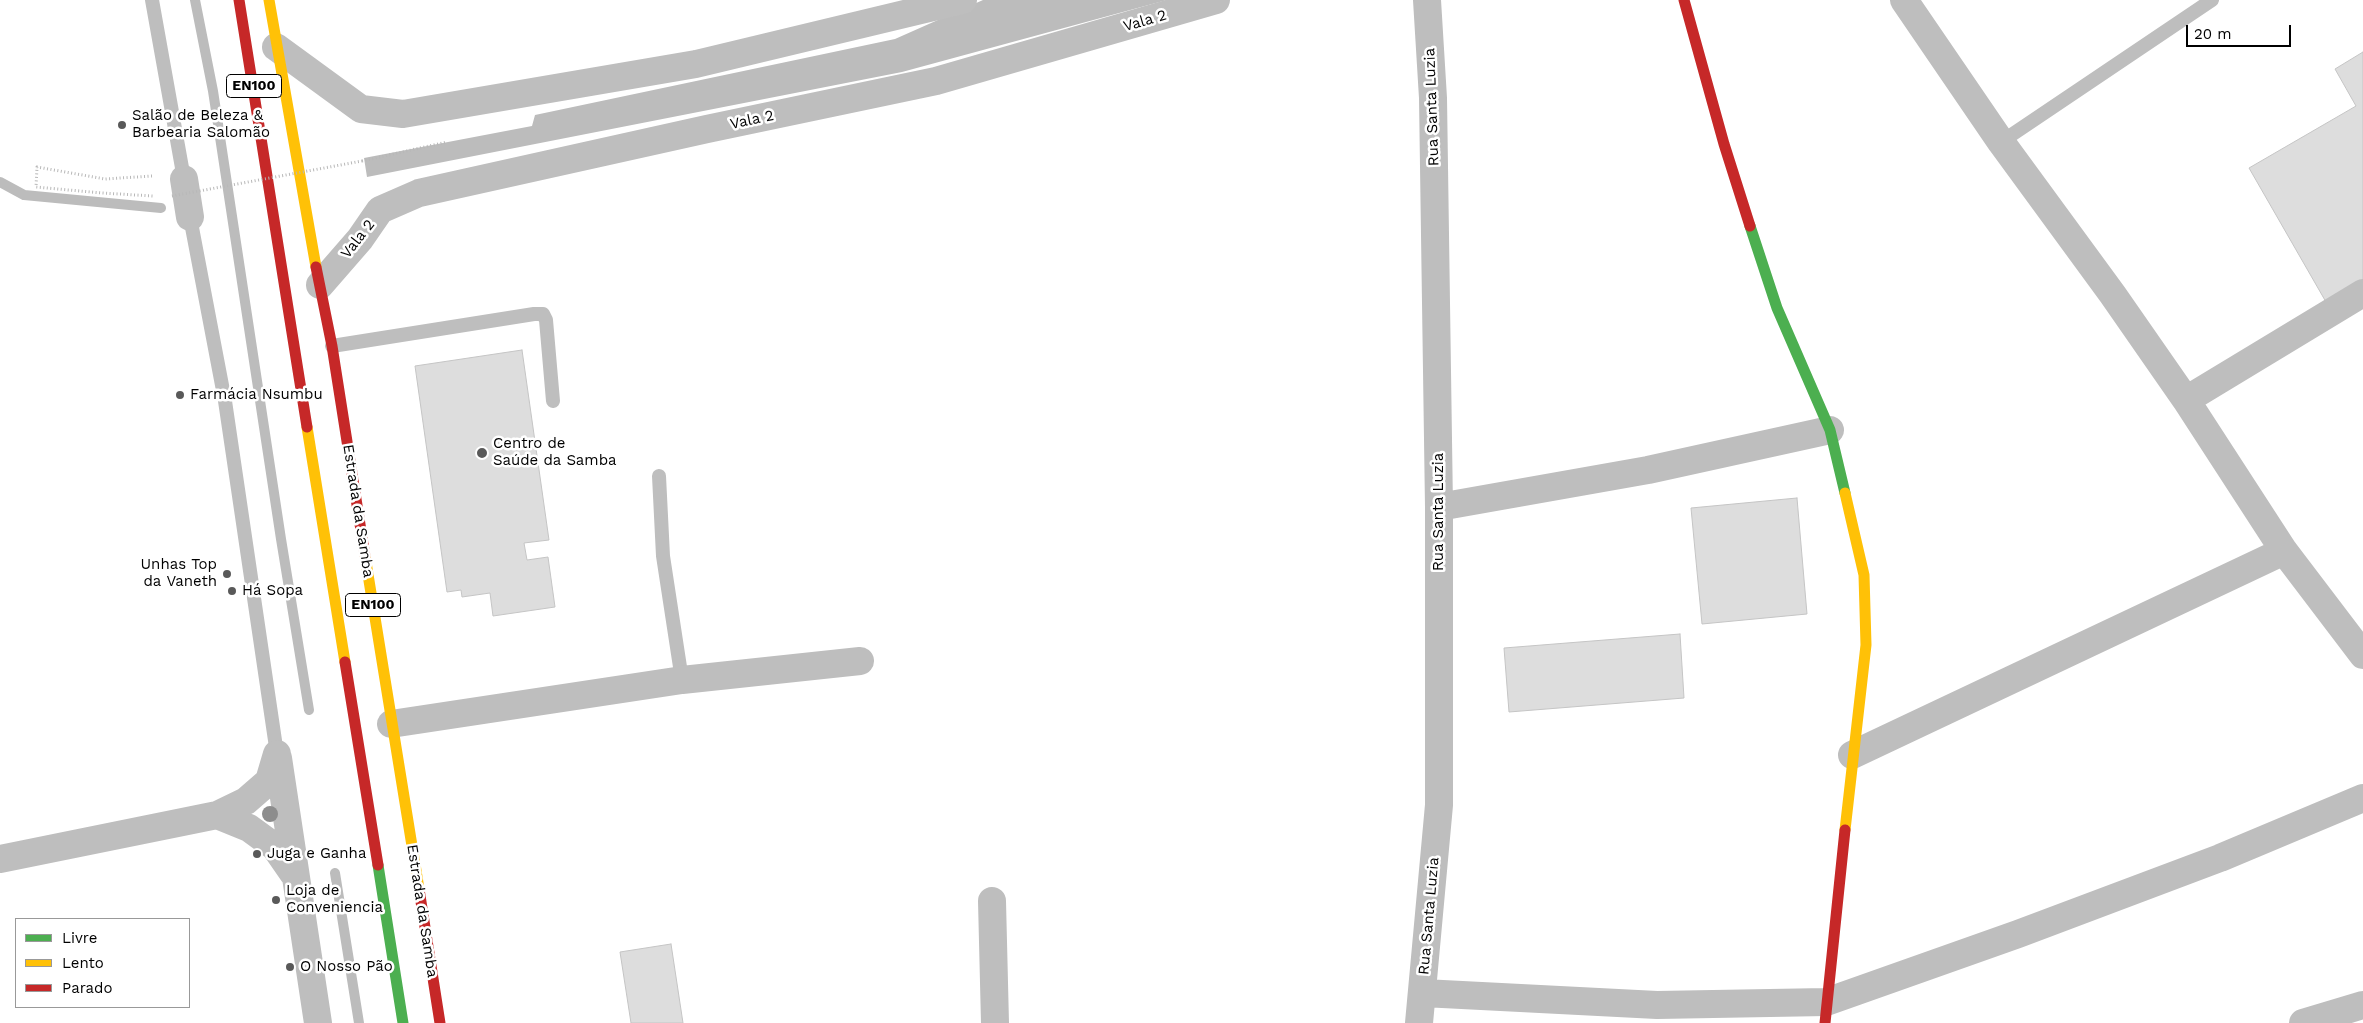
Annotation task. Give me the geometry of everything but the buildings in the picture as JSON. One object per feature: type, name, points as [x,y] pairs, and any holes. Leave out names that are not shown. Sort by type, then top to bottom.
[{"type":"main road","name":"EN100","points":[[239,0],[403,1023]]},
{"type":"main road","name":"Estrada da Samba","points":[[269,0],[310,240],[332,346],[440,1023]]},
{"type":"main road","points":[[1684,0],[1724,144],[1777,308],[1830,430],[1864,575],[1866,645],[1852,755],[1838,907],[1825,1012]]},
{"type":"street","points":[[276,47],[361,108],[403,114],[696,64],[963,0]]},
{"type":"street","name":"Vala 2","points":[[320,285],[360,239],[380,210],[419,193],[707,129],[936,81],[1216,0]]},
{"type":"street","name":"Rua Santa Luzia","points":[[1419,1023],[1439,805],[1439,506],[1433,98],[1427,0]]},
{"type":"street","points":[[1904,0],[2001,142],[2113,295],[2186,400],[2284,551],[2363,655]]},
{"type":"street","points":[[178,188],[190,217]]},
{"type":"street","points":[[2186,400],[2363,293]]},
{"type":"street","points":[[1439,506],[1648,470],[1830,430]]},
{"type":"street","points":[[1852,755],[2284,551]]},
{"type":"street","points":[[391,724],[682,680],[860,660]]},
{"type":"street","points":[[0,859],[218,815],[246,801],[269,781],[277,754]]},
{"type":"street","points":[[277,754],[318,1023]]},
{"type":"street","points":[[1422,993],[1825,1012],[2027,931],[2220,858],[2363,798]]},
{"type":"street","points":[[218,815],[249,828],[275,847],[296,876]]},
{"type":"street","points":[[992,902],[995,1023]]},
{"type":"street","points":[[2302,1023],[2363,1005]]},
{"type":"lane","points":[[152,0],[178,188]]},
{"type":"lane","points":[[2001,142],[2212,0]]},
{"type":"lane","points":[[190,217],[225,401],[277,754]]},
{"type":"lane","points":[[332,346],[544,314],[553,401]]},
{"type":"lane","points":[[659,476],[663,556],[682,680]]},
{"type":"path","points":[[164,196],[178,188],[362,162]]},
{"type":"path","points":[[153,176],[105,179],[37,167],[36,186],[102,194],[155,196]]},
{"type":"shaded area","points":[[983,0],[1167,0],[902,72],[367,177],[364,158],[532,126],[535,115],[895,39]]},
{"type":"waterway","points":[[195,0],[213,91],[309,710]]},
{"type":"waterway","points":[[0,182],[24,195],[161,208]]},
{"type":"waterway","points":[[335,873],[359,1023]]},
{"type":"traffic: fast","points":[[1750,226],[1777,308],[1830,430],[1845,493]]},
{"type":"traffic: fast","points":[[378,865],[403,1023]]},
{"type":"traffic: slow","points":[[269,0],[316,267]]},
{"type":"traffic: slow","points":[[307,427],[345,662]]},
{"type":"traffic: slow","points":[[1845,493],[1864,575],[1866,645],[1845,830]]},
{"type":"traffic: slow","points":[[365,556],[419,889]]},
{"type":"traffic: jam","points":[[239,0],[307,427]]},
{"type":"traffic: jam","points":[[1684,0],[1724,144],[1750,226]]},
{"type":"traffic: jam","points":[[316,267],[332,346],[365,556]]},
{"type":"traffic: jam","points":[[345,662],[378,865]]},
{"type":"traffic: jam","points":[[1825,1023],[1845,830]]},
{"type":"traffic: jam","points":[[419,889],[440,1023]]},
{"type":"place","name":"Salão de Beleza & Barbearia Salomão","points":[[122,125]]},
{"type":"place","name":"Farmácia Nsumbu","points":[[180,395]]},
{"type":"place","name":"Centro de Saúde da Samba","points":[[482,453]]},
{"type":"place","name":"Unhas Top da Vaneth","points":[[227,574]]},
{"type":"place","name":"Há Sopa","points":[[232,591]]},
{"type":"place","name":"Juga e Ganha","points":[[257,854]]},
{"type":"place","name":"Loja de Conveniencia","points":[[276,900]]},
{"type":"place","name":"O Nosso Pão","points":[[290,967]]}]
